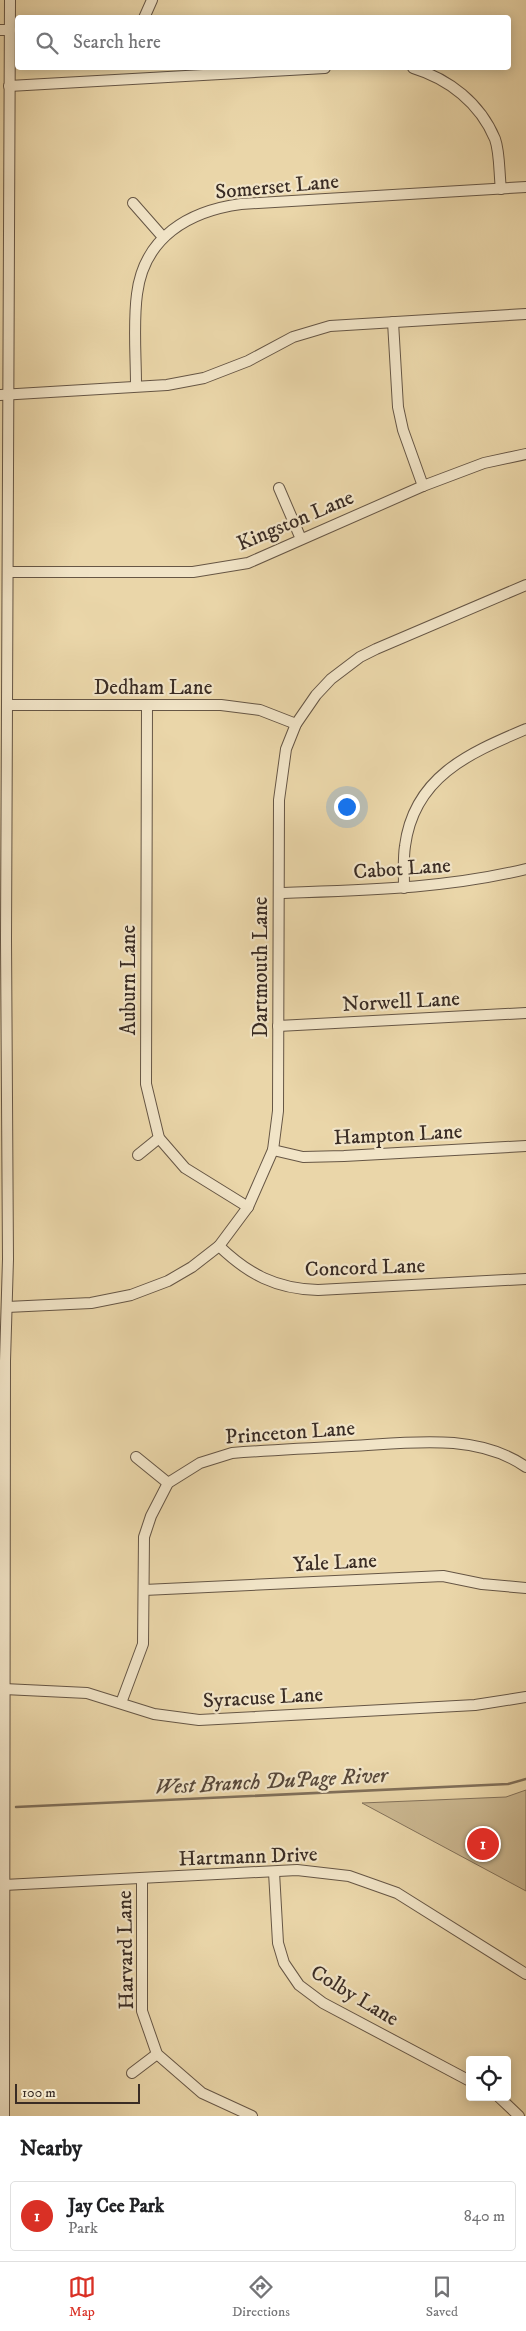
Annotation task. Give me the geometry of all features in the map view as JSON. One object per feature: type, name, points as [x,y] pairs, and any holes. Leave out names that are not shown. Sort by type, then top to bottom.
[{"type":"street","points":[[4,2116],[2,1740],[7,1307],[3,1035],[8,705],[4,638],[8,572],[4,395],[9,86],[5,30],[10,0]]},
{"type":"street","points":[[145,15],[152,0]]},
{"type":"street","points":[[9,86],[137,73],[250,70]]},
{"type":"street","points":[[418,70],[448,83],[466,96],[479,112],[495,140],[501,189]]},
{"type":"street","name":"Somerset Lane","points":[[136,385],[137,293],[147,261],[162,236],[196,215],[233,205],[526,187]]},
{"type":"street","points":[[133,203],[162,236]]},
{"type":"street","points":[[4,395],[167,384],[204,378],[248,361],[293,336],[320,328],[526,314]]},
{"type":"street","points":[[393,322],[398,407],[402,430],[423,486]]},
{"type":"street","name":"Kingston Lane","points":[[8,572],[193,572],[248,563],[423,486],[484,463],[526,454]]},
{"type":"street","points":[[279,488],[301,539]]},
{"type":"street","name":"Dartmouth Lane","points":[[7,1307],[91,1302],[131,1296],[178,1276],[219,1246],[248,1207],[273,1150],[278,1111],[279,800],[286,750],[296,724],[324,686],[360,657],[526,584]]},
{"type":"street","name":"Dedham Lane","points":[[8,705],[244,707],[260,710],[296,724]]},
{"type":"street","name":"Auburn Lane","points":[[147,706],[146,1084],[159,1138],[185,1168],[248,1207]]},
{"type":"street","points":[[404,888],[405,845],[408,832],[418,806],[432,785],[464,757],[526,729]]},
{"type":"street","name":"Cabot Lane","points":[[279,893],[404,888],[486,878],[526,868]]},
{"type":"street","name":"Norwell Lane","points":[[278,1026],[526,1013]]},
{"type":"street","points":[[138,1155],[159,1138]]},
{"type":"street","name":"Hampton Lane","points":[[273,1150],[303,1157],[526,1146]]},
{"type":"street","name":"Concord Lane","points":[[219,1246],[255,1276],[297,1289],[318,1290],[526,1279]]},
{"type":"street","name":"Princeton Lane","points":[[168,1484],[200,1463],[232,1452],[406,1443],[438,1442],[476,1446],[494,1451],[526,1467]]},
{"type":"street","points":[[121,1703],[144,1644],[146,1528],[168,1484],[136,1456]]},
{"type":"street","name":"Yale Lane","points":[[144,1590],[442,1576],[482,1584],[526,1588]]},
{"type":"street","name":"Syracuse Lane","points":[[4,1689],[67,1691],[101,1696],[154,1714],[199,1720],[475,1705],[526,1697]]},
{"type":"street","name":"Hartmann Drive","points":[[4,1885],[297,1870],[334,1873],[380,1886],[408,1898],[526,1974]]},
{"type":"street","name":"Colby Lane","points":[[274,1872],[278,1943],[284,1963],[299,1986],[323,2002],[466,2078]]},
{"type":"street","name":"Harvard Lane","points":[[142,1878],[142,2011],[157,2054],[202,2093],[252,2116]]},
{"type":"street","points":[[132,2073],[157,2054]]},
{"type":"street","points":[[503,2101],[519,2116]]},
{"type":"shaded area","points":[[526,1790],[526,1891],[362,1803],[506,1797]]},
{"type":"waterway","name":"West Branch DuPage River","points":[[16,1807],[508,1784],[526,1779]]},
{"type":"place","name":"Jay Cee Park","points":[[483,1844]]}]
